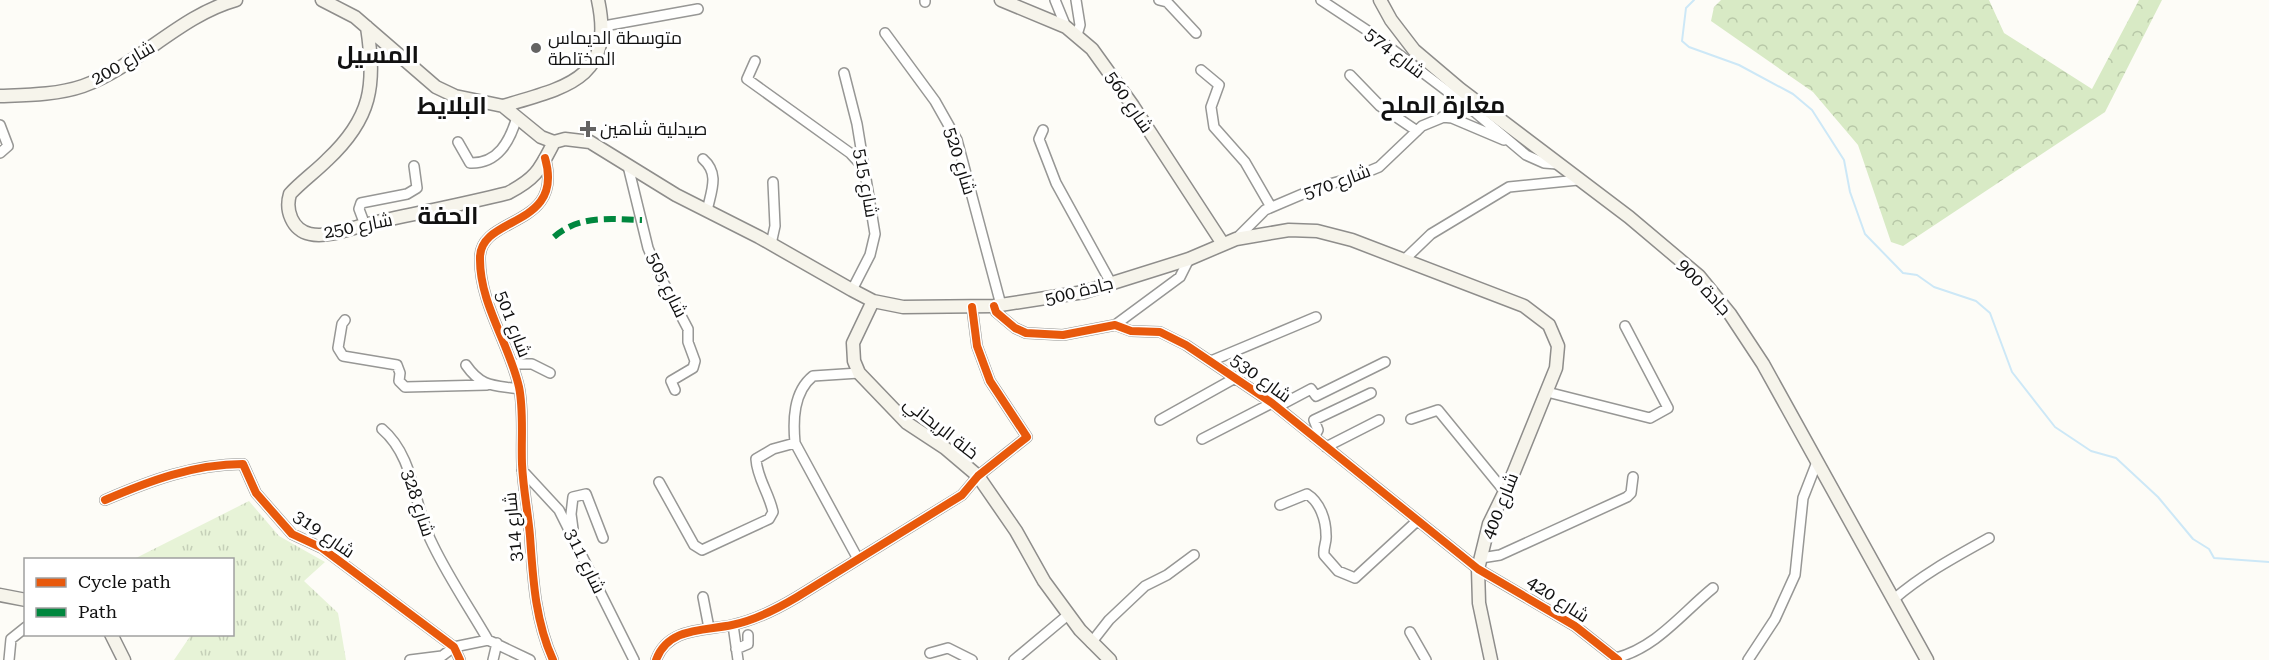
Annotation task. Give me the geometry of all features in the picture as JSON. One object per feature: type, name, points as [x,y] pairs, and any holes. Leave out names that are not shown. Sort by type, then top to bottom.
[{"type":"main road","name":"شارع 200","points":[[0,98],[66,90],[91,83],[205,12],[236,0]]},
{"type":"main road","points":[[322,0],[348,12],[436,87],[455,96],[503,106],[541,137],[554,142]]},
{"type":"main road","points":[[503,106],[560,88],[588,71],[600,51],[604,26],[598,0]]},
{"type":"main road","name":"شارع 560","points":[[1001,0],[1066,27],[1077,35],[1111,74],[1223,244]]},
{"type":"main road","name":"جادة 900","points":[[1380,0],[1390,20],[1414,50],[1629,218],[1699,276],[1730,314],[1763,364],[1927,660]]},
{"type":"main road","name":"شارع 250","points":[[367,27],[371,67],[369,98],[365,111],[340,147],[290,195],[287,204],[289,216],[299,229],[310,234],[365,225],[508,193],[529,182],[540,171],[554,142]]},
{"type":"main road","name":"جادة 500","points":[[554,142],[565,139],[590,142],[707,211],[873,301],[912,308],[997,305],[1084,292],[1189,260],[1236,238],[1288,230],[1317,231],[1406,259],[1524,306],[1543,318],[1549,325],[1558,346],[1556,368],[1547,392]]},
{"type":"main road","points":[[859,373],[852,351],[853,343],[873,301]]},
{"type":"main road","name":"خلة الريحاني","points":[[859,373],[907,423],[945,448],[978,476],[1016,531],[1044,581],[1091,643],[1110,660]]},
{"type":"main road","name":"شارع 400","points":[[1491,660],[1479,603],[1479,563],[1489,524],[1547,392]]},
{"type":"main road","points":[[0,595],[24,600]]},
{"type":"main road","points":[[112,636],[124,660]]},
{"type":"street","points":[[205,12],[213,0]]},
{"type":"street","points":[[1055,0],[1066,27]]},
{"type":"street","points":[[1076,0],[1080,25],[1077,35]]},
{"type":"street","points":[[1159,0],[1167,2],[1196,33]]},
{"type":"street","name":"شارع 574","points":[[1321,0],[1368,31],[1468,107],[1514,146],[1544,163],[1557,164]]},
{"type":"street","points":[[604,26],[698,9]]},
{"type":"street","name":"شارع 520","points":[[885,33],[935,101],[957,140],[997,305]]},
{"type":"street","points":[[755,61],[747,79],[850,153],[862,166]]},
{"type":"street","points":[[1201,70],[1219,85],[1211,107],[1214,127],[1245,162],[1271,207]]},
{"type":"street","name":"شارع 515","points":[[844,73],[857,124],[874,234],[870,255],[852,290]]},
{"type":"street","points":[[1350,75],[1380,106],[1417,131]]},
{"type":"street","points":[[1439,117],[1452,107],[1448,92]]},
{"type":"street","name":"شارع 570","points":[[1236,238],[1271,207],[1379,167],[1417,131],[1439,117],[1468,107]]},
{"type":"street","points":[[458,142],[470,163],[481,163],[497,154],[505,146],[517,117]]},
{"type":"street","points":[[1439,117],[1460,121],[1514,146]]},
{"type":"street","points":[[0,125],[8,143],[7,150],[0,153]]},
{"type":"street","points":[[1043,130],[1039,139],[1056,183],[1111,283]]},
{"type":"street","name":"شارع 501","points":[[519,389],[513,364],[487,303],[480,256],[483,244],[492,235],[530,213],[545,196],[549,177],[545,158]]},
{"type":"street","points":[[703,159],[711,166],[714,176],[707,211]]},
{"type":"street","points":[[365,225],[360,209],[361,203],[407,194],[417,188],[414,166]]},
{"type":"street","name":"شارع 505","points":[[628,166],[648,248],[684,320],[694,361],[693,368],[671,381],[675,390]]},
{"type":"street","points":[[1406,259],[1431,234],[1509,187],[1578,180]]},
{"type":"street","points":[[771,244],[775,226],[773,182]]},
{"type":"street","points":[[1114,325],[1180,277],[1189,260]]},
{"type":"street","name":"شارع 530","points":[[997,305],[996,312],[1015,328],[1026,333],[1063,335],[1114,325],[1131,331],[1160,332],[1237,377],[1417,521],[1479,563]]},
{"type":"street","points":[[656,660],[665,644],[679,635],[733,625],[770,613],[889,542],[962,495],[978,476],[1027,437],[990,381],[977,346],[972,307]]},
{"type":"street","points":[[1210,361],[1316,317]]},
{"type":"street","points":[[345,320],[342,324],[338,348],[343,356],[397,365],[400,373],[399,381],[405,387],[487,385],[519,389]]},
{"type":"street","points":[[1547,392],[1650,418],[1668,408],[1624,326]]},
{"type":"street","points":[[1202,439],[1311,389],[1316,396],[1385,362]]},
{"type":"street","points":[[513,364],[532,364],[550,373]]},
{"type":"street","points":[[466,365],[475,378],[487,385]]},
{"type":"street","points":[[858,559],[795,443],[795,410],[799,394],[813,376],[859,373]]},
{"type":"street","points":[[1160,420],[1237,377]]},
{"type":"street","name":"شارع 314","points":[[519,389],[522,470],[535,595],[542,629],[553,660]]},
{"type":"street","points":[[1314,437],[1318,430],[1314,420],[1371,393]]},
{"type":"street","points":[[1411,419],[1438,410],[1505,492]]},
{"type":"street","points":[[1326,447],[1379,420]]},
{"type":"street","name":"شارع 328","points":[[382,429],[389,435],[407,465],[433,547],[493,642]]},
{"type":"street","points":[[659,482],[694,545],[702,550],[769,519],[773,512],[772,504],[757,472],[756,459],[773,449],[795,443]]},
{"type":"street","points":[[1751,659],[1775,619],[1795,575],[1800,548],[1803,498],[1817,462]]},
{"type":"street","name":"شارع 319","points":[[105,501],[144,483],[213,464],[243,464],[256,493],[292,534],[322,548],[454,647],[460,660]]},
{"type":"street","name":"شارع 311","points":[[522,470],[559,510],[634,660]]},
{"type":"street","points":[[1479,563],[1627,497],[1632,493],[1633,477]]},
{"type":"street","points":[[575,540],[572,504],[573,497],[581,494],[586,494],[592,504],[603,538]]},
{"type":"street","points":[[1280,505],[1307,494],[1312,497],[1323,517],[1327,536],[1324,555],[1338,571],[1355,578],[1417,521]]},
{"type":"street","points":[[1894,599],[1939,566],[1989,538]]},
{"type":"street","points":[[1091,643],[1109,620],[1145,586],[1167,575],[1194,555]]},
{"type":"street","name":"شارع 420","points":[[1479,563],[1575,626],[1617,659]]},
{"type":"street","points":[[1617,659],[1651,644],[1713,588]]},
{"type":"street","points":[[703,597],[709,628]]},
{"type":"street","points":[[1014,660],[1069,614]]},
{"type":"street","points":[[733,625],[738,660]]},
{"type":"street","points":[[0,657],[9,656],[11,639],[24,629]]},
{"type":"street","points":[[1410,632],[1426,660]]},
{"type":"street","points":[[736,649],[748,645],[748,635]]},
{"type":"street","points":[[493,642],[493,660]]},
{"type":"street","points":[[410,660],[442,656],[454,647],[493,642],[530,660]]},
{"type":"street","points":[[930,653],[948,648],[972,660]]},
{"type":"green space","points":[[1721,0],[1989,0],[2004,33],[2092,89],[2139,0],[2162,0],[2105,112],[1903,246],[1891,242],[1858,145],[1813,92],[1711,21],[1714,7]]},
{"type":"green space","points":[[249,501],[279,536],[325,562],[304,581],[338,613],[346,660],[174,660],[190,636],[234,636],[234,558],[136,558]]},
{"type":"waterway","points":[[1694,0],[1686,8],[1682,41],[1689,47],[1739,65],[1793,94],[1812,110],[1844,160],[1850,192],[1865,234],[1903,273],[1917,275],[1934,287],[1976,301],[1990,313],[2012,372],[2055,427],[2091,451],[2116,458],[2158,497],[2193,539],[2209,549],[2214,558],[2269,562]]},
{"type":"marked path","points":[[554,237],[584,222],[606,219],[642,220]]},
{"type":"cycle path","points":[[545,158],[548,181],[543,197],[533,209],[493,234],[484,244],[480,257],[484,291],[521,396],[523,473],[534,584],[542,630],[553,660]]},
{"type":"cycle path","points":[[994,306],[996,312],[1015,328],[1026,333],[1063,335],[1115,325],[1131,331],[1160,332],[1186,345],[1272,403],[1478,569],[1575,626],[1618,660]]},
{"type":"cycle path","points":[[656,660],[669,641],[678,636],[749,620],[797,597],[962,495],[978,476],[1027,437],[990,381],[977,346],[972,307]]},
{"type":"cycle path","points":[[105,500],[138,486],[189,470],[243,464],[256,493],[292,534],[322,548],[454,647],[460,660]]},
{"type":"place","name":"متوسطة الديماس المختلطة","points":[[536,48]]},
{"type":"place","name":"صيدلية شاهين","points":[[588,129]]},
{"type":"district","name":"المسيل","points":[[378,55]]},
{"type":"district","name":"مغارة الملح","points":[[1443,105]]},
{"type":"district","name":"البلايط","points":[[452,106]]},
{"type":"district","name":"الحفة","points":[[448,216]]}]
